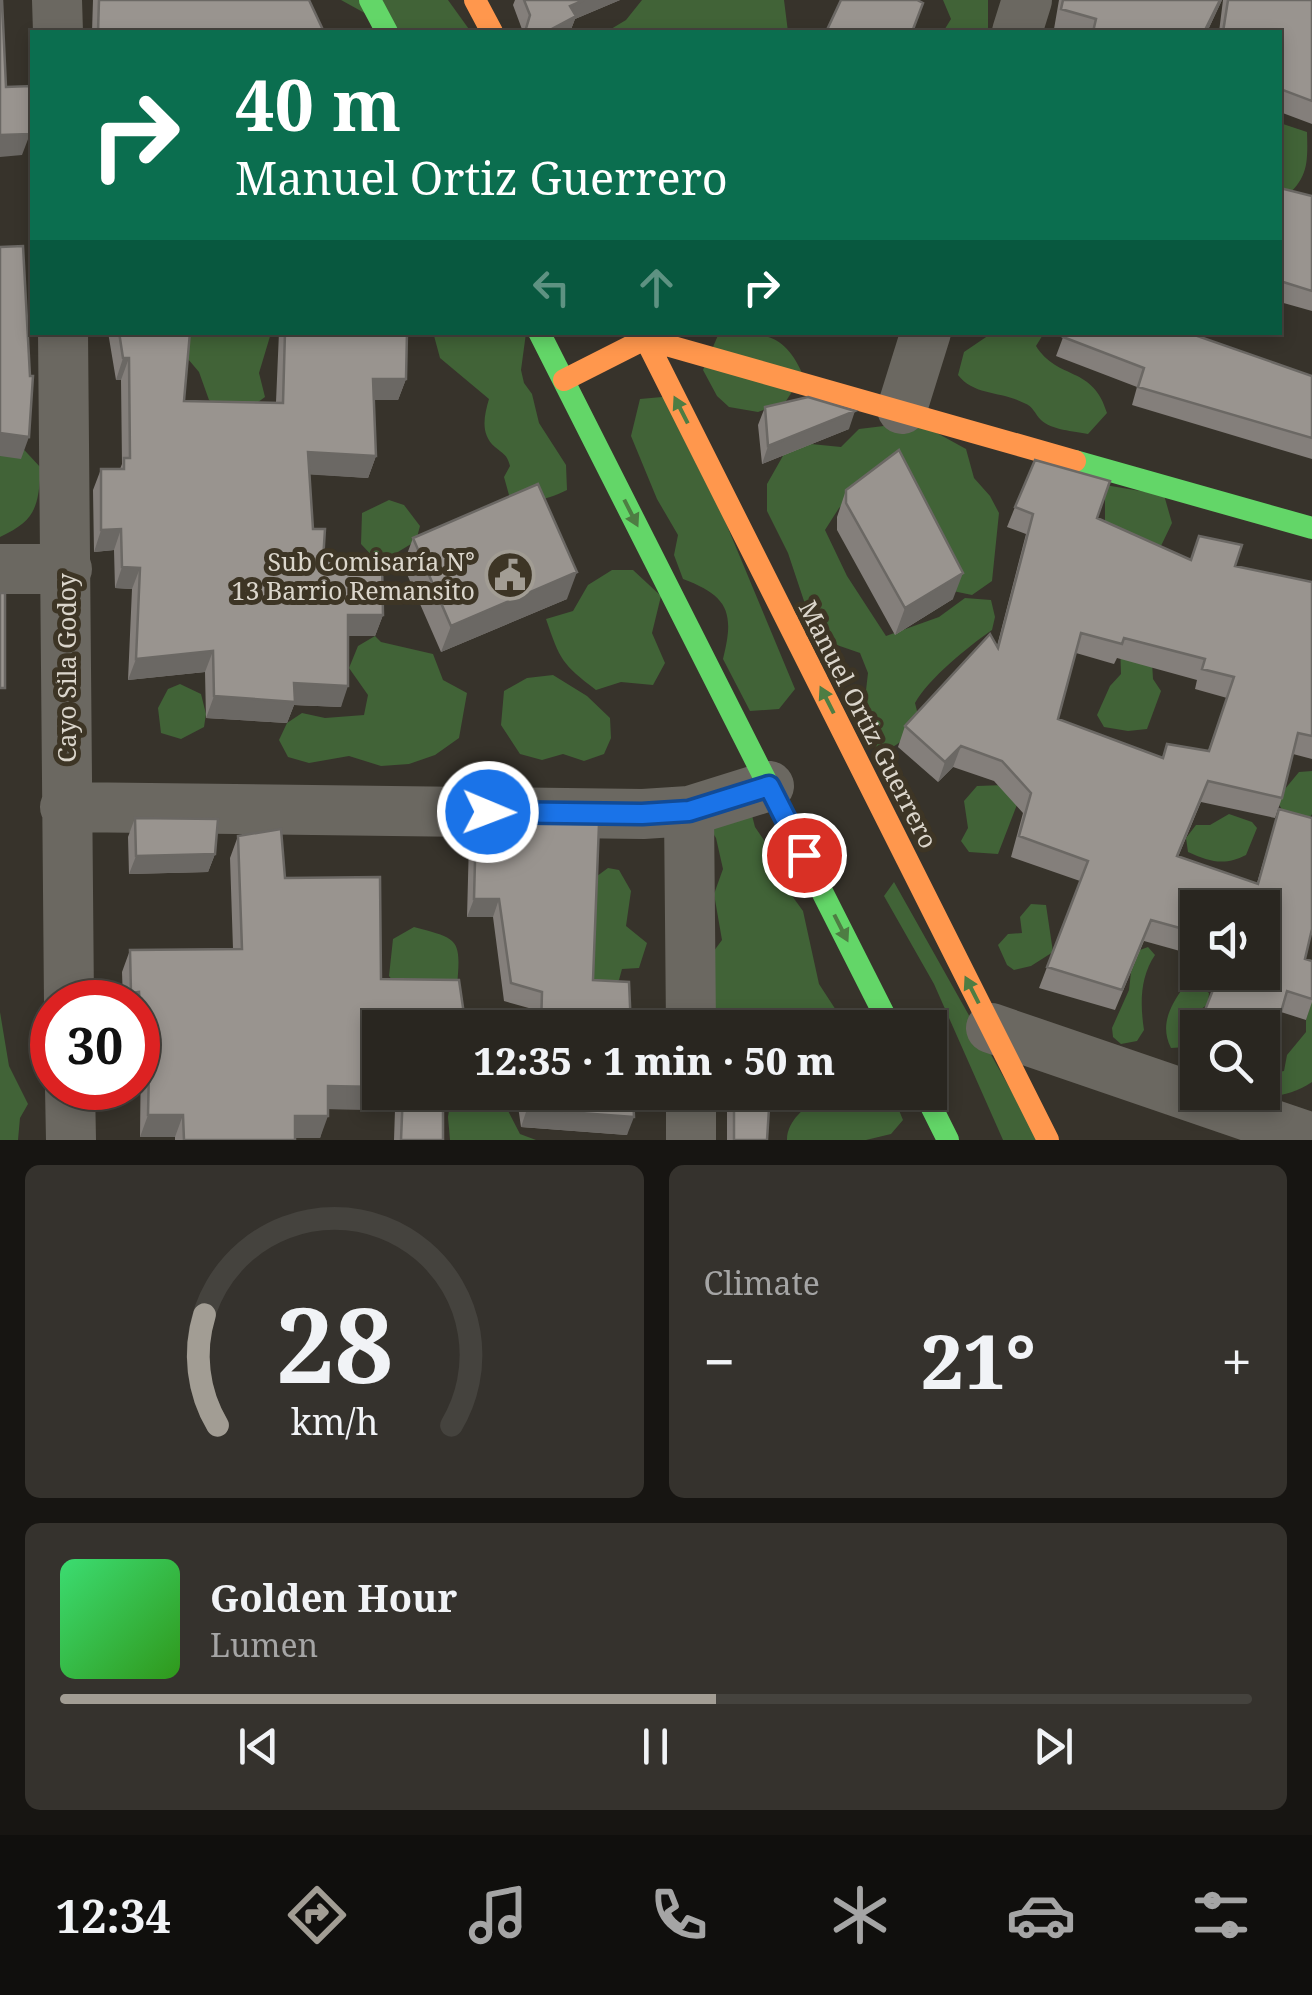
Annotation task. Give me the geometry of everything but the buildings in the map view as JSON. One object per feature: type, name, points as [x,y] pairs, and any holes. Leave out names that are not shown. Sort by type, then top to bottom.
[{"type":"street","points":[[57,0],[58,30]]},
{"type":"street","points":[[370,0],[385,30]]},
{"type":"street","points":[[475,0],[491,30]]},
{"type":"street","points":[[1018,30],[1027,0]]},
{"type":"street","name":"Cayo Sila Godoy","points":[[63,335],[69,980]]},
{"type":"street","points":[[542,335],[882,1010]]},
{"type":"street","points":[[902,409],[925,335]]},
{"type":"street","points":[[564,380],[644,336],[1312,528]]},
{"type":"street","name":"Manuel Ortiz Guerrero","points":[[644,336],[1048,1140]]},
{"type":"street","points":[[0,569],[67,569]]},
{"type":"street","points":[[65,807],[642,814],[689,811],[769,786]]},
{"type":"street","points":[[689,811],[690,1010]]},
{"type":"street","points":[[991,1028],[1312,1138]]},
{"type":"street","points":[[70,1110],[71,1140]]},
{"type":"street","points":[[691,1110],[691,1140]]},
{"type":"street","points":[[933,1110],[948,1140]]},
{"type":"green space","points":[[341,0],[448,0],[470,30],[395,30]]},
{"type":"green space","points":[[642,0],[784,0],[788,30],[609,30],[626,20]]},
{"type":"green space","points":[[943,0],[988,0],[988,30],[944,30],[951,19]]},
{"type":"green space","points":[[1282,124],[1307,132],[1306,163],[1296,186],[1282,200]]},
{"type":"green space","points":[[168,335],[270,335],[259,373],[265,397],[250,408],[229,413],[209,400],[199,372]]},
{"type":"green space","points":[[434,335],[526,335],[521,370],[524,383],[532,394],[539,423],[566,465],[567,490],[539,500],[509,495],[504,477],[509,462],[485,431],[489,399],[440,358]]},
{"type":"green space","points":[[718,335],[759,335],[788,350],[803,375],[786,401],[758,412],[729,407],[717,396],[703,370]]},
{"type":"green space","points":[[989,335],[1043,335],[1036,346],[1045,357],[1093,387],[1107,413],[1088,434],[1045,423],[1032,408],[1016,399],[965,382],[958,375],[964,352]]},
{"type":"green space","points":[[673,396],[795,689],[779,709],[750,711],[723,659],[728,629],[724,608],[710,592],[683,579],[674,555],[678,535],[657,499],[631,436],[640,399]]},
{"type":"green space","points":[[917,422],[966,449],[974,478],[999,513],[992,581],[972,595],[948,590],[871,479],[839,508],[825,530],[847,576],[886,636],[939,617],[965,598],[991,600],[995,617],[992,630],[921,694],[915,703],[918,715],[903,739],[880,752],[861,734],[868,673],[860,653],[834,644],[812,625],[788,553],[767,511],[767,484],[784,454],[811,444],[841,447],[859,429]]},
{"type":"green space","points":[[15,440],[41,468],[38,493],[28,518],[0,537],[0,447]]},
{"type":"green space","points":[[1105,485],[1164,495],[1172,523],[1160,548],[1105,535]]},
{"type":"green space","points":[[389,500],[404,505],[420,526],[416,541],[388,558],[375,559],[361,544],[362,513]]},
{"type":"green space","points":[[612,570],[633,570],[661,596],[652,633],[665,663],[653,685],[621,682],[596,690],[559,653],[546,619],[573,611],[588,585]]},
{"type":"green space","points":[[375,636],[381,642],[433,654],[443,680],[467,693],[459,738],[435,755],[409,764],[381,766],[349,756],[309,763],[288,757],[279,740],[287,723],[302,713],[325,718],[364,715],[368,695],[349,668],[358,646]]},
{"type":"green space","points":[[1120,643],[1151,646],[1153,679],[1161,691],[1147,729],[1104,727],[1097,715],[1110,686],[1121,674]]},
{"type":"green space","points":[[553,675],[587,696],[610,718],[611,738],[604,754],[584,761],[563,754],[542,760],[520,754],[501,725],[504,691],[527,678]]},
{"type":"green space","points":[[180,684],[201,694],[206,714],[204,727],[181,739],[161,733],[158,708],[168,689]]},
{"type":"green space","points":[[1312,771],[1312,814],[1307,822],[1284,813],[1278,803],[1299,772]]},
{"type":"green space","points":[[1004,785],[1018,802],[998,854],[969,852],[961,841],[968,828],[964,801],[977,786]]},
{"type":"green space","points":[[748,800],[755,827],[778,861],[790,893],[803,911],[819,984],[836,1010],[709,1010],[705,963],[722,940],[714,894],[723,869],[716,838],[706,822]]},
{"type":"green space","points":[[1229,814],[1252,822],[1257,828],[1246,855],[1217,861],[1188,852],[1186,838],[1196,825],[1210,825]]},
{"type":"green space","points":[[608,868],[619,870],[631,891],[626,926],[647,943],[639,968],[622,969],[619,980],[609,989],[595,986],[592,965],[593,879]]},
{"type":"green space","points":[[894,882],[1039,1140],[1003,1140],[947,1010],[884,896]]},
{"type":"green space","points":[[1031,904],[1046,905],[1053,952],[1031,966],[1014,970],[1007,965],[998,945],[1008,934],[1022,933],[1020,917]]},
{"type":"green space","points":[[414,927],[441,935],[454,944],[457,987],[406,997],[389,976],[393,939]]},
{"type":"green space","points":[[1148,947],[1155,955],[1142,991],[1144,1030],[1137,1041],[1121,1044],[1113,1037],[1112,1028],[1129,990],[1140,950]]},
{"type":"green space","points":[[1182,990],[1209,993],[1208,1004],[1200,1010],[1180,1010],[1180,1047],[1171,1048],[1168,1040],[1170,1010]]},
{"type":"green space","points":[[1312,1000],[1312,1082],[1280,1095],[1280,1072],[1284,1071],[1287,1055],[1306,1032]]},
{"type":"green space","points":[[0,1012],[9,1066],[28,1104],[20,1118],[18,1140],[0,1140]]},
{"type":"green space","points":[[449,1110],[508,1110],[520,1134],[536,1140],[450,1140]]},
{"type":"green space","points":[[802,1110],[899,1110],[903,1120],[891,1134],[866,1140],[787,1140]]},
{"type":"traffic: fast","points":[[370,0],[386,30]]},
{"type":"traffic: fast","points":[[541,335],[882,1010]]},
{"type":"traffic: fast","points":[[1075,461],[1312,528]]},
{"type":"traffic: fast","points":[[933,1110],[948,1140]]},
{"type":"traffic: slow","points":[[475,0],[491,30]]},
{"type":"traffic: slow","points":[[644,335],[1048,1140]]},
{"type":"traffic: slow","points":[[564,380],[645,339],[1075,461]]},
{"type":"place","name":"Sub Comisaría N° 13 Barrio Remansito","points":[[510,575]]},
{"type":"route","points":[[488,812],[689,811],[769,786],[804,855]]}]
